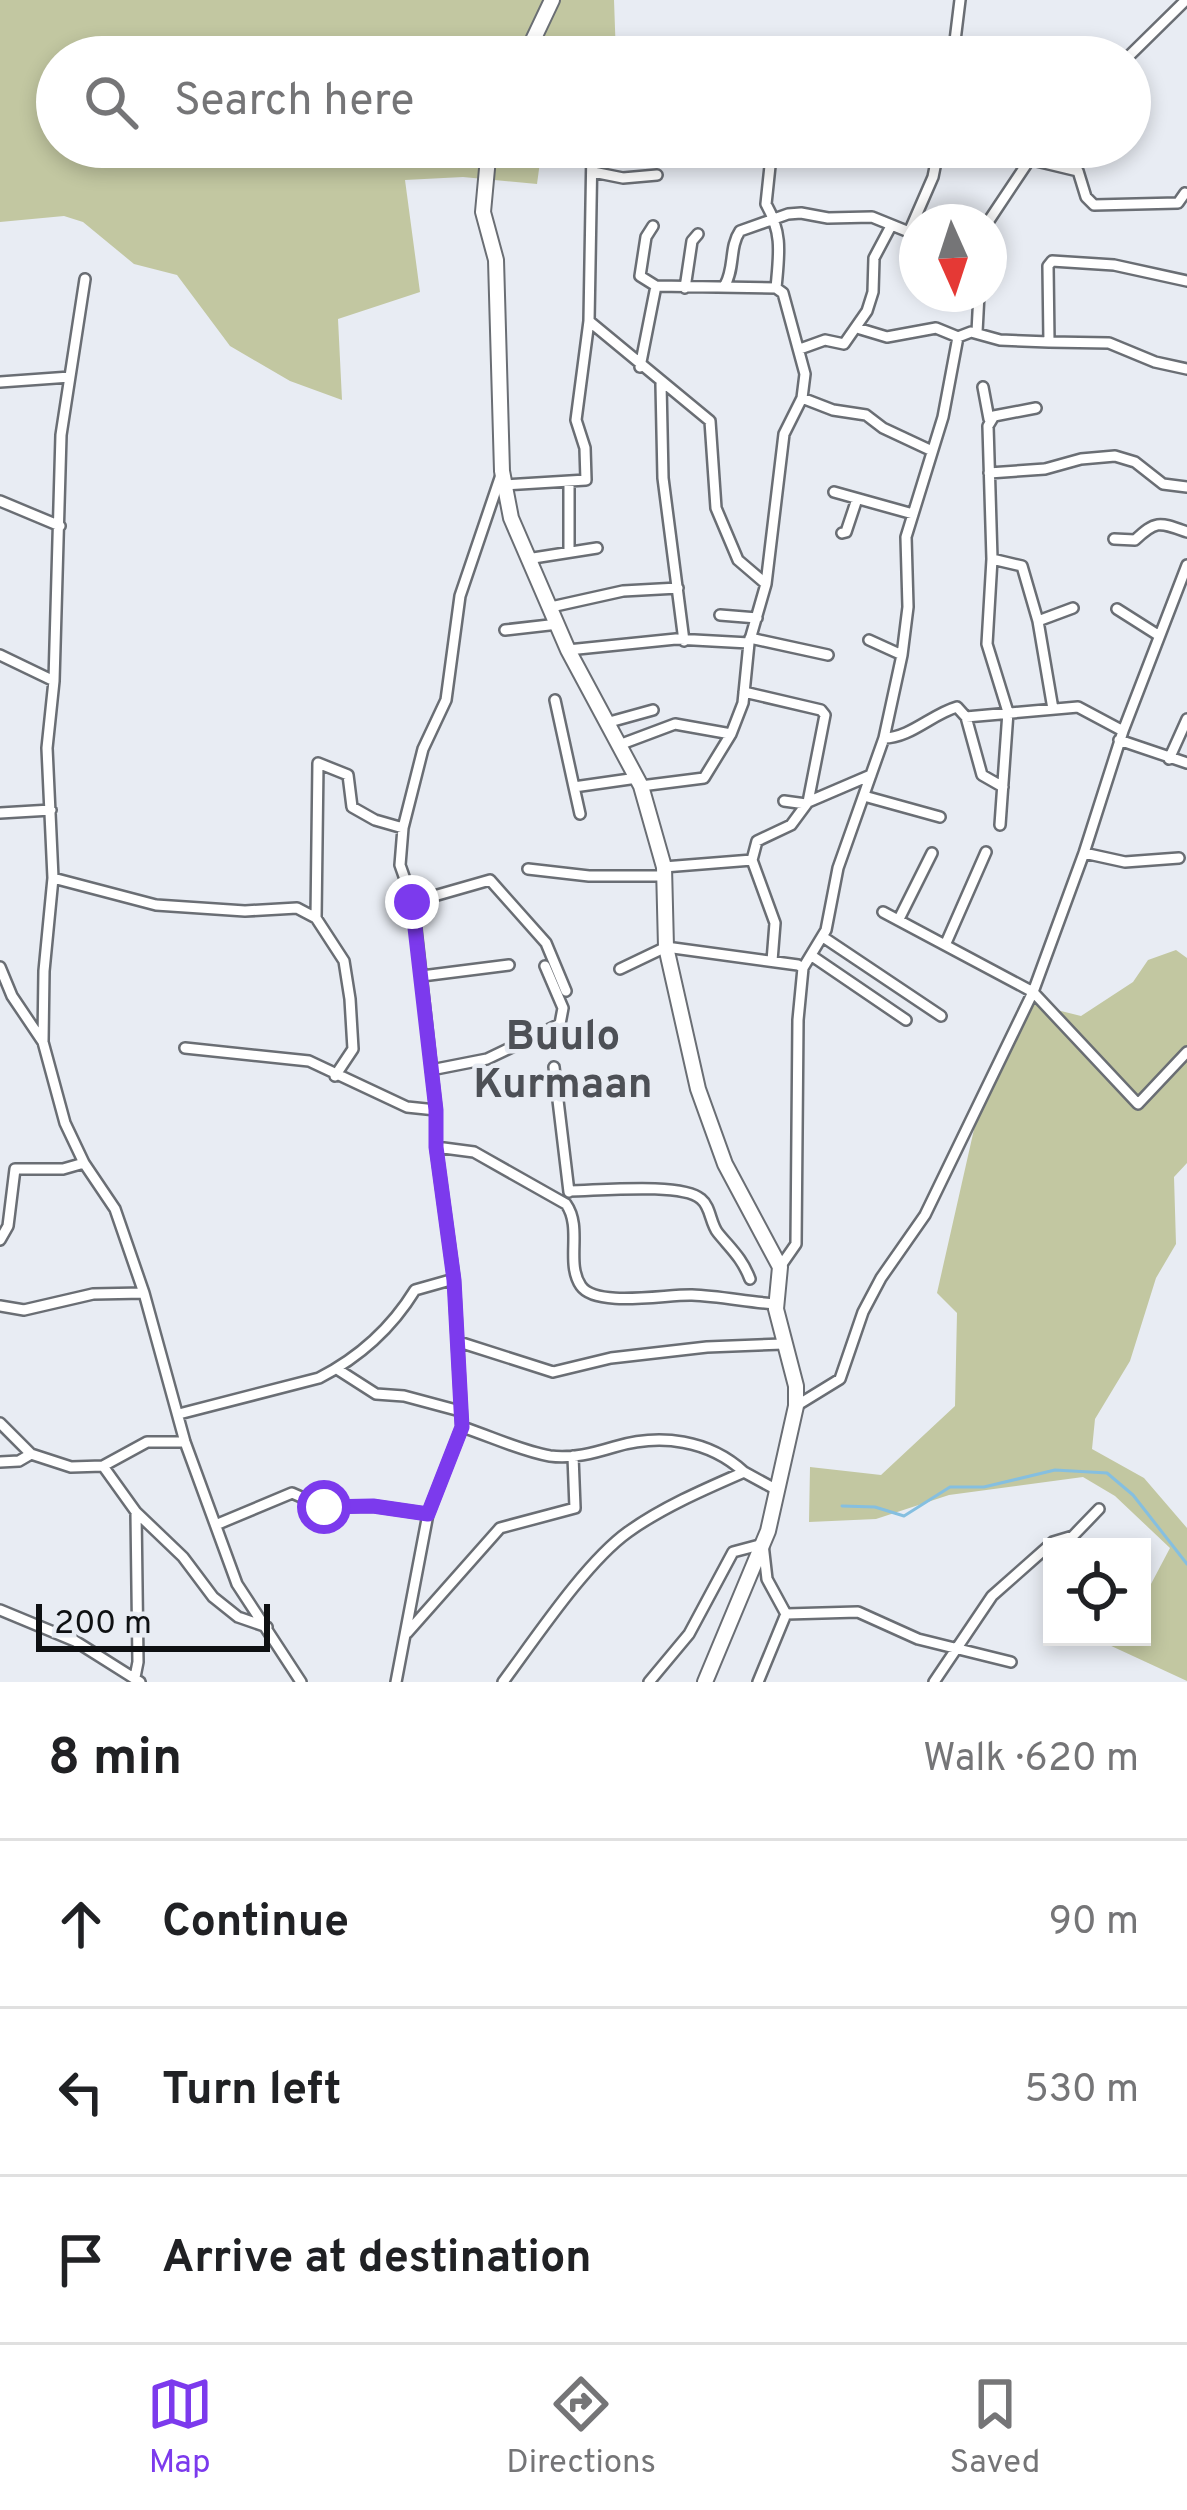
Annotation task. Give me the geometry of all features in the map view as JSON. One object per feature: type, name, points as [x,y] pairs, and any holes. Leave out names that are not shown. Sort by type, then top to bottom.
[{"type":"main road","points":[[535,36],[552,0]]},
{"type":"main road","points":[[487,168],[483,212],[496,260],[504,478],[512,518],[568,650],[639,782],[664,872],[666,947],[713,1137],[780,1267],[776,1304],[796,1386],[796,1406],[763,1544],[705,1682]]},
{"type":"street","points":[[956,36],[960,0]]},
{"type":"street","points":[[1149,36],[1186,0]]},
{"type":"street","points":[[396,1682],[428,1514],[462,1427],[454,1280],[436,1147],[422,976],[412,902],[400,865],[403,828],[423,749],[446,700],[460,596],[504,478],[569,483],[584,482],[587,476],[576,420],[589,321],[593,168]]},
{"type":"street","points":[[770,168],[766,204],[777,219],[776,288]]},
{"type":"street","points":[[923,204],[935,168]]},
{"type":"street","points":[[999,204],[1022,168]]},
{"type":"street","points":[[1066,168],[1078,171],[1086,197],[1094,205],[1178,203],[1187,191]]},
{"type":"street","points":[[593,172],[623,178],[657,175]]},
{"type":"street","points":[[725,285],[733,268],[735,238],[777,219],[801,213],[835,219],[856,216],[899,228]]},
{"type":"street","points":[[574,788],[704,778],[730,734],[744,692],[749,640],[766,584],[784,434],[802,398],[805,374],[783,293],[776,288],[725,285],[656,286],[640,276],[646,237],[653,226]]},
{"type":"street","points":[[800,349],[825,340],[844,344],[857,328],[873,292],[874,258],[891,226]]},
{"type":"street","points":[[685,287],[692,241],[698,234]]},
{"type":"street","points":[[1049,342],[1048,266],[1052,260],[1114,265],[1187,281]]},
{"type":"street","points":[[85,279],[61,435],[54,681],[46,748],[53,878],[43,1042],[65,1123],[84,1163],[115,1209],[144,1293],[184,1442],[238,1584],[301,1682]]},
{"type":"street","points":[[640,367],[656,286]]},
{"type":"street","points":[[977,332],[978,312]]},
{"type":"street","points":[[589,321],[710,421],[716,508],[738,560],[766,584]]},
{"type":"street","points":[[857,328],[887,337],[936,328],[958,338],[977,332],[1000,340],[1109,344],[1187,369]]},
{"type":"street","points":[[780,1267],[796,1244],[798,1020],[803,968],[823,937],[836,875],[884,738],[908,607],[907,537],[943,417],[958,338]]},
{"type":"street","points":[[0,382],[70,377]]},
{"type":"street","points":[[661,384],[662,478],[684,641]]},
{"type":"street","points":[[983,387],[989,419],[992,559],[987,644],[1008,712],[1000,825]]},
{"type":"street","points":[[802,398],[833,410],[866,415],[930,450]]},
{"type":"street","points":[[989,419],[1036,408]]},
{"type":"street","points":[[988,473],[1115,456],[1136,462],[1163,484],[1187,487]]},
{"type":"street","points":[[569,483],[569,552]]},
{"type":"street","points":[[834,492],[913,514]]},
{"type":"street","points":[[842,533],[847,532],[857,499]]},
{"type":"street","points":[[0,501],[60,526]]},
{"type":"street","points":[[1114,539],[1135,540],[1157,524],[1187,532]]},
{"type":"street","points":[[527,559],[597,548]]},
{"type":"street","points":[[992,559],[1022,566],[1038,621],[1053,709]]},
{"type":"street","points":[[796,1406],[840,1379],[863,1312],[925,1215],[1033,992],[1121,735],[1187,566]]},
{"type":"street","points":[[551,607],[623,591],[678,588]]},
{"type":"street","points":[[1038,621],[1073,608]]},
{"type":"street","points":[[1117,609],[1158,635]]},
{"type":"street","points":[[720,615],[757,618]]},
{"type":"street","points":[[505,630],[558,624]]},
{"type":"street","points":[[568,650],[656,640],[749,640],[828,655]]},
{"type":"street","points":[[869,640],[902,655]]},
{"type":"street","points":[[0,655],[54,681]]},
{"type":"street","points":[[744,692],[821,710],[825,715],[807,803],[791,825],[757,842],[752,860],[775,923],[772,962]]},
{"type":"street","points":[[555,700],[580,814]]},
{"type":"street","points":[[966,718],[1078,707],[1121,735],[1187,763]]},
{"type":"street","points":[[884,738],[897,738],[932,716],[961,709],[982,776],[1003,787]]},
{"type":"street","points":[[607,723],[653,710]]},
{"type":"street","points":[[1169,759],[1187,719]]},
{"type":"street","points":[[619,745],[675,724],[730,734]]},
{"type":"street","points":[[316,918],[318,763],[348,775],[352,807],[403,828]]},
{"type":"street","points":[[784,801],[807,803],[871,775]]},
{"type":"street","points":[[863,796],[940,817]]},
{"type":"street","points":[[0,813],[51,810]]},
{"type":"street","points":[[946,943],[986,852]]},
{"type":"street","points":[[898,919],[932,853]]},
{"type":"street","points":[[1084,853],[1125,862],[1179,858]]},
{"type":"street","points":[[528,869],[589,876],[752,860]]},
{"type":"street","points":[[53,878],[156,905],[297,908],[316,918],[344,961],[350,998],[353,1049],[335,1076]]},
{"type":"street","points":[[412,902],[490,880],[546,944],[566,991]]},
{"type":"street","points":[[883,912],[1033,992],[1138,1104],[1187,1052]]},
{"type":"street","points":[[823,937],[941,1016]]},
{"type":"street","points":[[620,969],[666,947],[803,968]]},
{"type":"street","points":[[812,956],[906,1020]]},
{"type":"street","points":[[422,976],[509,965]]},
{"type":"street","points":[[431,1070],[487,1059],[560,1024],[563,1008],[545,966]]},
{"type":"street","points":[[0,967],[12,996],[43,1042]]},
{"type":"street","points":[[185,1048],[308,1061],[407,1106],[436,1110]]},
{"type":"street","points":[[554,1067],[569,1191],[566,1204]]},
{"type":"street","points":[[436,1147],[474,1152],[566,1204],[574,1219],[576,1271],[589,1294],[623,1298],[694,1295],[776,1304]]},
{"type":"street","points":[[0,1240],[8,1226],[15,1169],[63,1169],[84,1163]]},
{"type":"street","points":[[569,1191],[659,1190],[695,1195],[720,1235],[738,1252],[750,1279]]},
{"type":"street","points":[[179,1414],[319,1378],[394,1324],[416,1290],[454,1280]]},
{"type":"street","points":[[0,1306],[24,1310],[92,1294],[144,1293]]},
{"type":"street","points":[[459,1342],[553,1372],[630,1356],[783,1344]]},
{"type":"street","points":[[337,1369],[376,1394],[404,1396],[460,1412]]},
{"type":"street","points":[[0,1423],[31,1454],[71,1468],[103,1466],[147,1442],[184,1442]]},
{"type":"street","points":[[462,1427],[551,1456],[679,1440],[727,1456],[744,1472],[777,1490]]},
{"type":"street","points":[[0,1462],[19,1461],[31,1454]]},
{"type":"street","points":[[406,1633],[500,1528],[575,1508],[573,1456]]},
{"type":"street","points":[[103,1466],[136,1512],[182,1556],[213,1597],[238,1617],[268,1628]]},
{"type":"street","points":[[503,1682],[567,1598],[626,1533],[744,1472]]},
{"type":"street","points":[[218,1524],[292,1493],[324,1507],[373,1506],[428,1514]]},
{"type":"street","points":[[934,1682],[992,1596],[1052,1542],[1073,1536],[1100,1509]]},
{"type":"street","points":[[134,1676],[138,1662],[136,1512]]},
{"type":"street","points":[[649,1682],[689,1634],[733,1552],[763,1544],[767,1580],[786,1614]]},
{"type":"street","points":[[0,1610],[75,1641],[134,1676]]},
{"type":"street","points":[[786,1614],[859,1612],[919,1639],[1011,1662]]},
{"type":"street","points":[[758,1682],[786,1614]]},
{"type":"street","points":[[113,1682],[134,1676]]},
{"type":"green space","points":[[0,0],[614,0],[615,36],[36,36],[36,168],[539,168],[537,184],[463,177],[405,180],[420,292],[338,319],[342,400],[290,381],[230,346],[177,275],[134,264],[83,222],[64,216],[0,222]]},
{"type":"green space","points":[[1176,950],[1187,958],[1187,1163],[1174,1177],[1176,1244],[1156,1278],[1130,1361],[1095,1419],[1092,1449],[1144,1478],[1187,1528],[1187,1681],[1111,1646],[1151,1646],[1151,1584],[1170,1548],[1115,1496],[1083,1477],[949,1495],[876,1519],[809,1522],[810,1467],[881,1475],[955,1406],[957,1313],[937,1293],[982,1094],[1033,1004],[1081,1016],[1133,982],[1148,960]]},
{"type":"waterway","points":[[842,1506],[875,1507],[904,1516],[950,1487],[984,1487],[1055,1470],[1107,1473],[1133,1495],[1187,1564]]},
{"type":"district","name":"Buulo Kurmaan","points":[[563,1062]]},
{"type":"route","points":[[324,1507],[373,1506],[428,1514],[462,1427],[454,1280],[412,902]]}]
